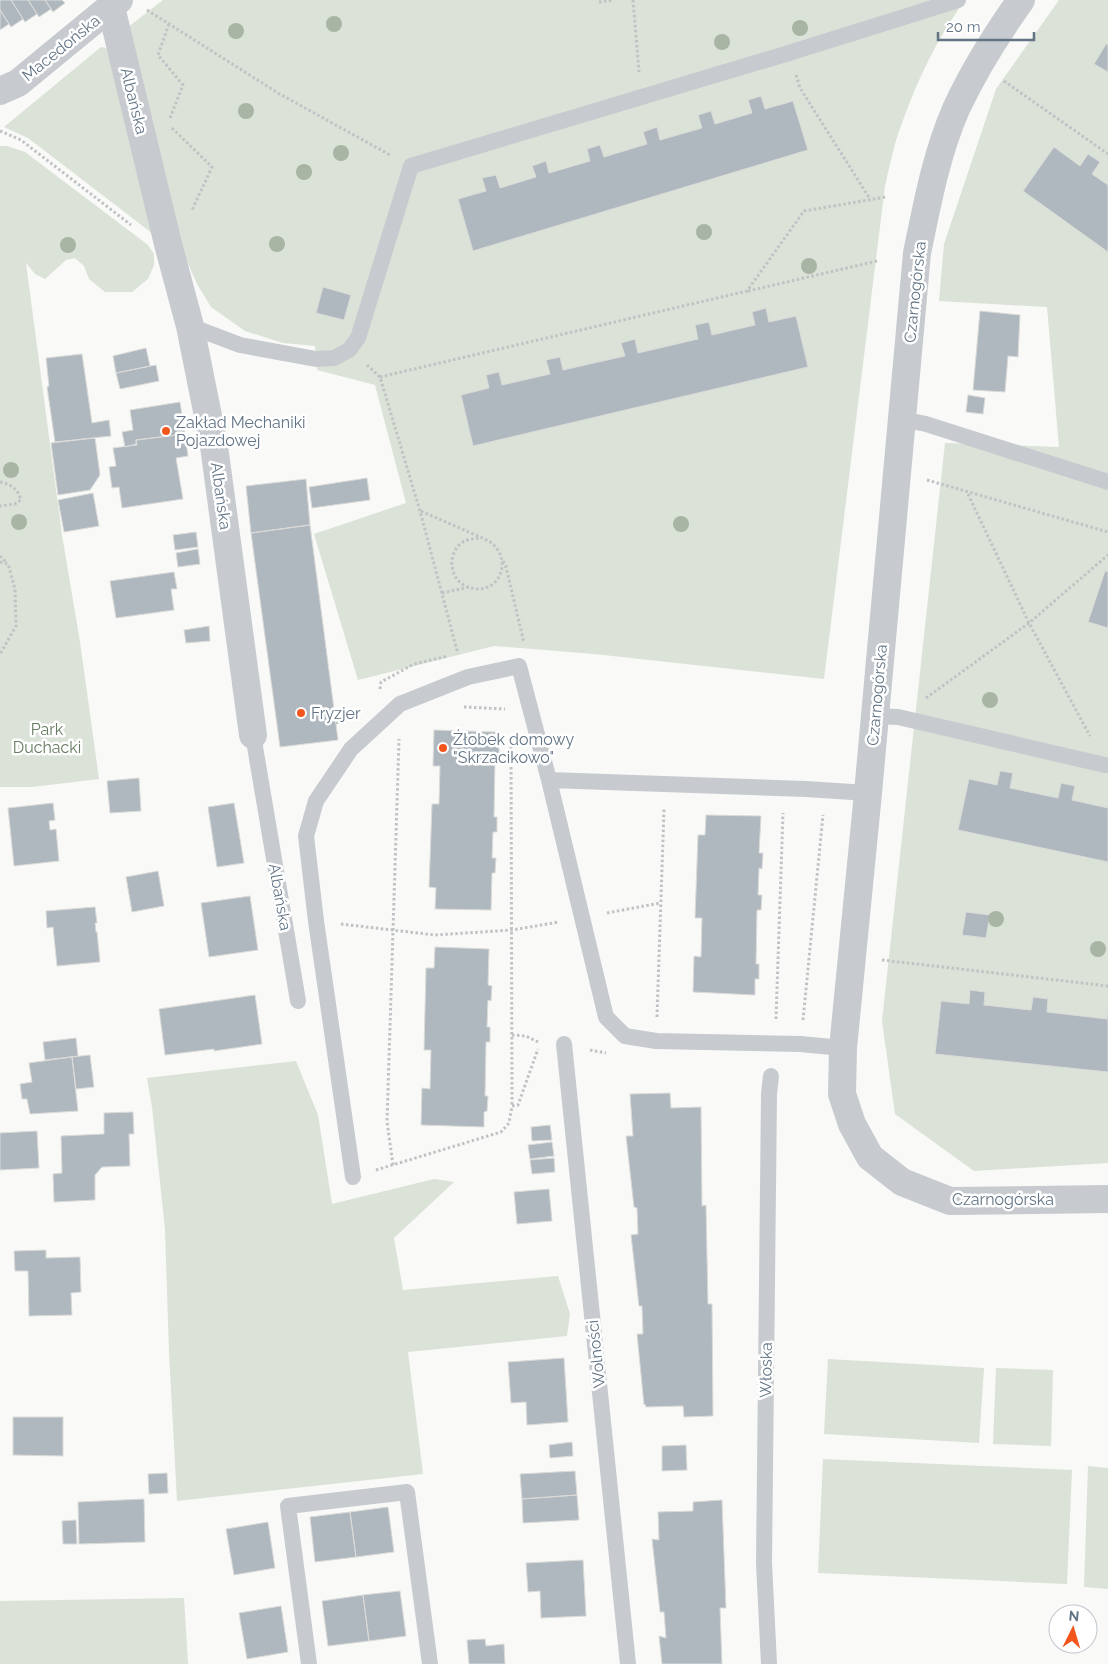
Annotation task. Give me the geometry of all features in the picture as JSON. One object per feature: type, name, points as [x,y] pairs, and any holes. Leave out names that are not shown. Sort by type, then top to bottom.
[{"type":"street","name":"Czarnogórska","points":[[1020,0],[975,70],[956,110],[941,150],[928,199],[917,253],[902,419],[886,717],[868,793],[842,1048],[842,1094],[852,1124],[870,1157],[902,1182],[950,1201],[1108,1199]]},
{"type":"street","name":"Macedońska","points":[[0,91],[18,83],[120,4]]},
{"type":"street","name":"Albańska","points":[[120,4],[168,244],[190,326],[214,446],[253,735]]},
{"type":"lane","points":[[190,326],[240,345],[316,360],[334,358],[349,350],[358,338],[410,166],[641,98],[958,0]]},
{"type":"lane","points":[[902,419],[926,424],[1108,482]]},
{"type":"lane","points":[[353,1177],[316,921],[306,836],[316,801],[351,749],[400,704],[468,677],[519,666],[549,780],[606,1017],[625,1036],[656,1042],[800,1044],[842,1048]]},
{"type":"lane","points":[[886,717],[1105,765]]},
{"type":"lane","name":"Albańska","points":[[253,735],[298,1001]]},
{"type":"lane","points":[[549,780],[868,793]]},
{"type":"lane","name":"Wolności","points":[[564,1044],[628,1664]]},
{"type":"lane","name":"Włoska","points":[[769,1664],[764,1563],[769,1094],[771,1076]]},
{"type":"lane","points":[[309,1664],[288,1506],[407,1492],[430,1664]]},
{"type":"path","points":[[599,2],[614,0]]},
{"type":"path","points":[[633,0],[641,98]]},
{"type":"path","points":[[120,4],[169,24],[278,93],[410,166]]},
{"type":"path","points":[[0,131],[21,140],[159,247],[180,238],[212,167],[168,124],[183,86],[158,55],[169,24]]},
{"type":"path","points":[[789,53],[800,88],[870,200]]},
{"type":"path","points":[[997,76],[1108,154]]},
{"type":"path","points":[[747,291],[804,212],[886,197]]},
{"type":"path","points":[[380,377],[877,262]]},
{"type":"path","points":[[349,350],[380,377],[420,511],[458,654],[468,677]]},
{"type":"path","points":[[920,478],[1108,532]]},
{"type":"path","points":[[0,482],[8,483],[19,492],[21,500],[15,504],[0,506]]},
{"type":"path","points":[[967,493],[1029,623],[1105,765]]},
{"type":"path","points":[[420,511],[496,546],[501,553],[506,567],[524,645],[511,709],[456,706]]},
{"type":"path","points":[[481,538],[470,539],[460,545],[453,555],[452,566],[455,577],[463,585],[474,589],[485,588],[495,582],[501,573],[503,561]]},
{"type":"path","points":[[886,717],[1029,623],[1108,555]]},
{"type":"path","points":[[0,556],[8,564],[15,589],[16,626],[0,654]]},
{"type":"path","points":[[0,562],[8,564]]},
{"type":"path","points":[[442,593],[469,587]]},
{"type":"path","points":[[393,1165],[387,1122],[400,704]]},
{"type":"path","points":[[353,1177],[501,1132],[509,1123],[512,1106],[511,749]]},
{"type":"path","points":[[656,1042],[665,784]]},
{"type":"path","points":[[800,1044],[826,790]]},
{"type":"path","points":[[776,1044],[782,835]]},
{"type":"path","points":[[316,921],[434,935],[512,930],[660,904]]},
{"type":"path","points":[[876,960],[1108,986]]},
{"type":"path","points":[[512,1035],[526,1036],[540,1043],[564,1044]]},
{"type":"path","points":[[512,1106],[518,1105],[540,1043]]},
{"type":"green space","points":[[163,0],[965,0],[937,44],[914,91],[892,154],[885,186],[824,679],[594,654],[494,646],[358,680],[314,534],[406,503],[375,385],[317,370],[315,346],[283,343],[245,331],[211,307],[197,284],[183,252],[127,28]]},
{"type":"green space","points":[[1059,0],[1108,0],[1108,1163],[974,1171],[895,1114],[882,1021],[945,443],[1059,447],[1047,307],[939,301],[944,244],[996,89]]},
{"type":"green space","points":[[101,47],[106,48],[113,57],[157,237],[28,138],[4,127]]},
{"type":"green space","name":"Park Duchacki","points":[[0,146],[7,146],[25,152],[148,245],[154,254],[154,265],[148,279],[132,292],[105,292],[89,279],[84,266],[75,258],[66,260],[45,279],[35,274],[26,263],[62,535],[80,642],[99,779],[32,787],[0,787]]},
{"type":"green space","points":[[296,1061],[318,1115],[332,1204],[434,1179],[454,1182],[394,1238],[403,1290],[558,1276],[570,1314],[567,1336],[408,1352],[423,1474],[177,1501],[165,1229],[152,1107],[147,1078]]},
{"type":"green space","points":[[828,1359],[984,1368],[979,1443],[824,1434]]},
{"type":"green space","points":[[996,1368],[1053,1370],[1051,1446],[993,1444]]},
{"type":"green space","points":[[823,1459],[1072,1470],[1067,1584],[818,1573]]},
{"type":"green space","points":[[1088,1466],[1108,1468],[1108,1589],[1084,1587]]},
{"type":"green space","points":[[184,1598],[188,1664],[0,1664],[0,1601]]},
{"type":"building","points":[[0,0],[11,0],[23,19],[11,27],[0,10]]},
{"type":"building","points":[[11,0],[28,0],[37,14],[25,22]]},
{"type":"building","points":[[28,0],[45,0],[51,9],[39,17]]},
{"type":"building","points":[[45,0],[62,0],[65,3],[53,12]]},
{"type":"building","points":[[0,10],[9,24],[0,30]]},
{"type":"building","points":[[1106,44],[1108,45],[1108,72],[1094,64]]},
{"type":"building","points":[[761,96],[765,109],[793,101],[808,150],[473,251],[458,199],[486,191],[482,178],[496,175],[500,188],[536,177],[532,166],[546,161],[549,173],[590,161],[587,149],[600,145],[604,157],[647,144],[643,132],[657,127],[660,140],[702,128],[698,115],[711,111],[715,124],[752,113],[748,100]]},
{"type":"building","points":[[1054,147],[1080,166],[1088,154],[1100,162],[1092,174],[1108,185],[1108,252],[1023,191]]},
{"type":"building","points":[[323,287],[351,295],[344,320],[316,313]]},
{"type":"building","points":[[766,308],[769,322],[796,316],[808,367],[473,446],[461,395],[489,388],[486,375],[499,372],[502,385],[550,374],[546,360],[560,357],[563,370],[625,356],[621,343],[635,339],[638,353],[698,339],[695,325],[709,322],[712,335],[755,325],[752,312]]},
{"type":"building","points":[[980,311],[1020,315],[1018,357],[1008,356],[1005,392],[973,390]]},
{"type":"building","points":[[146,348],[150,366],[116,373],[113,356]]},
{"type":"building","points":[[82,354],[92,423],[109,420],[111,436],[55,442],[47,387],[49,386],[46,358]]},
{"type":"building","points":[[156,365],[159,381],[120,389],[116,373]]},
{"type":"building","points":[[968,395],[985,398],[983,414],[966,412]]},
{"type":"building","points":[[180,402],[185,434],[136,440],[136,444],[125,447],[122,432],[133,430],[130,410]]},
{"type":"building","points":[[185,434],[188,456],[176,458],[183,499],[122,508],[119,487],[112,488],[109,467],[116,466],[113,448],[137,445],[136,440]]},
{"type":"building","points":[[95,438],[100,475],[90,490],[58,495],[51,443]]},
{"type":"building","points":[[367,478],[370,500],[312,508],[309,487]]},
{"type":"building","points":[[306,479],[310,525],[251,533],[246,486]]},
{"type":"building","points":[[93,493],[99,526],[64,532],[58,500]]},
{"type":"building","points":[[310,525],[338,740],[280,747],[251,533]]},
{"type":"building","points":[[196,532],[198,547],[175,550],[173,535]]},
{"type":"building","points":[[198,549],[200,564],[178,567],[176,553]]},
{"type":"building","points":[[1105,571],[1108,572],[1108,628],[1088,622]]},
{"type":"building","points":[[174,572],[177,589],[171,589],[174,610],[116,618],[110,581]]},
{"type":"building","points":[[209,626],[210,641],[186,643],[184,630]]},
{"type":"building","points":[[434,730],[496,732],[499,763],[495,762],[494,817],[497,817],[497,832],[493,832],[492,858],[496,858],[495,873],[492,873],[491,910],[435,909],[436,888],[429,887],[432,804],[439,804],[440,766],[433,766]]},
{"type":"building","points":[[1000,771],[1013,773],[1010,788],[1058,798],[1061,783],[1075,786],[1072,800],[1108,808],[1108,862],[958,830],[969,779],[997,785]]},
{"type":"building","points":[[139,778],[141,811],[110,813],[107,781]]},
{"type":"building","points":[[53,803],[55,820],[49,821],[50,830],[56,829],[59,861],[14,866],[8,808]]},
{"type":"building","points":[[234,803],[244,863],[217,867],[208,807]]},
{"type":"building","points":[[706,815],[761,816],[759,853],[763,853],[762,869],[759,868],[758,895],[762,895],[761,910],[757,910],[756,964],[759,964],[759,979],[755,979],[755,995],[693,992],[694,956],[701,957],[702,918],[695,918],[698,835],[705,835]]},
{"type":"building","points":[[158,871],[164,906],[132,912],[126,877]]},
{"type":"building","points":[[250,896],[258,950],[209,957],[201,903]]},
{"type":"building","points":[[95,907],[100,962],[57,966],[53,927],[47,928],[46,911]]},
{"type":"building","points":[[966,912],[990,915],[986,938],[962,935]]},
{"type":"building","points":[[435,947],[489,949],[488,985],[492,986],[491,1001],[488,1000],[487,1027],[490,1027],[490,1042],[486,1042],[485,1096],[488,1096],[487,1111],[484,1112],[484,1127],[421,1125],[422,1088],[430,1089],[431,1050],[424,1050],[426,968],[434,968]]},
{"type":"building","points":[[970,990],[985,992],[984,1005],[1031,1010],[1033,997],[1048,999],[1047,1012],[1107,1019],[1108,1011],[1108,1072],[935,1054],[941,1001],[969,1004]]},
{"type":"building","points":[[255,995],[262,1044],[214,1051],[214,1049],[165,1055],[159,1009]]},
{"type":"building","points":[[76,1038],[78,1056],[45,1060],[43,1042]]},
{"type":"building","points":[[90,1055],[94,1087],[76,1089],[72,1057]]},
{"type":"building","points":[[72,1057],[78,1111],[30,1114],[27,1099],[22,1099],[20,1084],[32,1082],[29,1063]]},
{"type":"building","points":[[670,1093],[671,1108],[701,1107],[702,1206],[706,1205],[708,1304],[712,1304],[713,1416],[684,1417],[683,1406],[646,1407],[644,1405],[637,1334],[643,1334],[642,1306],[639,1306],[631,1235],[638,1234],[637,1208],[634,1207],[626,1136],[633,1136],[630,1094]]},
{"type":"building","points":[[133,1112],[134,1134],[129,1134],[130,1166],[102,1167],[95,1175],[95,1200],[54,1202],[53,1174],[62,1173],[61,1136],[104,1134],[104,1113]]},
{"type":"building","points":[[550,1125],[552,1140],[532,1141],[531,1127]]},
{"type":"building","points":[[37,1131],[39,1168],[0,1170],[0,1133]]},
{"type":"building","points":[[552,1142],[554,1156],[530,1159],[528,1145]]},
{"type":"building","points":[[554,1158],[555,1172],[532,1174],[530,1160]]},
{"type":"building","points":[[549,1189],[552,1221],[517,1224],[514,1192]]},
{"type":"building","points":[[46,1250],[46,1258],[80,1257],[81,1292],[71,1293],[72,1315],[29,1316],[28,1271],[15,1271],[14,1251]]},
{"type":"building","points":[[564,1358],[568,1422],[527,1425],[526,1402],[511,1403],[508,1362]]},
{"type":"building","points":[[13,1417],[63,1417],[63,1456],[13,1455]]},
{"type":"building","points":[[572,1442],[573,1456],[550,1458],[549,1445]]},
{"type":"building","points":[[686,1445],[687,1470],[662,1471],[662,1446]]},
{"type":"building","points":[[575,1471],[577,1495],[522,1499],[520,1474]]},
{"type":"building","points":[[167,1473],[168,1493],[149,1494],[148,1474]]},
{"type":"building","points":[[577,1495],[579,1520],[523,1523],[522,1499]]},
{"type":"building","points":[[144,1499],[145,1542],[79,1544],[78,1502]]},
{"type":"building","points":[[722,1500],[726,1608],[720,1608],[722,1664],[662,1664],[659,1636],[666,1638],[664,1612],[660,1612],[652,1539],[659,1540],[658,1512],[693,1511],[693,1502]]},
{"type":"building","points":[[388,1507],[394,1552],[356,1557],[350,1512]]},
{"type":"building","points":[[350,1512],[356,1557],[315,1562],[310,1517]]},
{"type":"building","points":[[76,1520],[77,1544],[63,1544],[62,1521]]},
{"type":"building","points":[[268,1522],[275,1568],[234,1575],[226,1529]]},
{"type":"building","points":[[583,1560],[586,1616],[541,1618],[540,1591],[528,1592],[526,1563]]},
{"type":"building","points":[[400,1591],[406,1636],[369,1641],[363,1595]]},
{"type":"building","points":[[363,1595],[369,1641],[328,1646],[322,1601]]},
{"type":"building","points":[[281,1606],[288,1652],[247,1659],[239,1613]]},
{"type":"building","points":[[485,1639],[486,1646],[504,1644],[505,1664],[469,1664],[467,1640]]},
{"type":"place","name":"Zakład Mechaniki Pojazdowej","points":[[166,431]]},
{"type":"place","name":"Fryzjer","points":[[301,713]]},
{"type":"place","name":"Żłobek domowy \"Skrzacikowo\"","points":[[443,748]]}]
